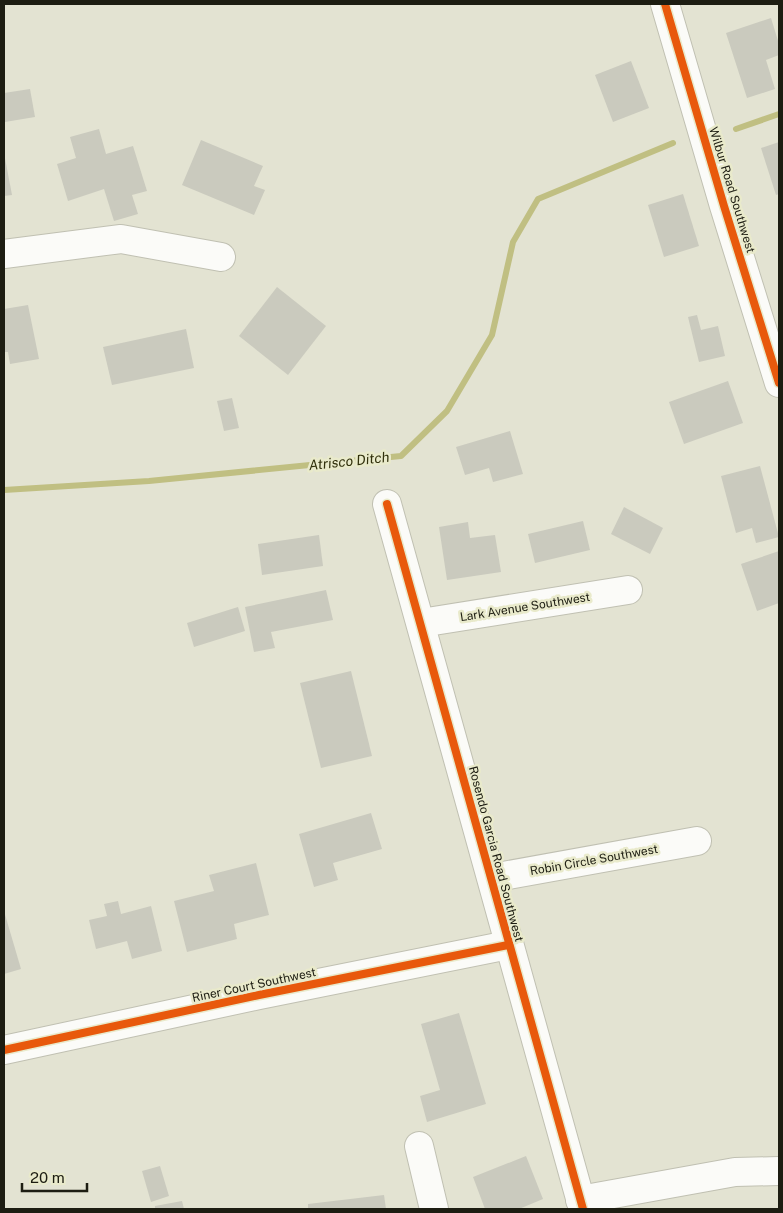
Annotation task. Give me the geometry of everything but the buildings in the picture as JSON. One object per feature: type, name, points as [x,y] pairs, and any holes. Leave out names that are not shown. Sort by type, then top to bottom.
[{"type":"street","name":"Wilbur Road Southwest","points":[[665,4],[724,206],[779,383]]},
{"type":"street","points":[[4,254],[121,239],[221,256]]},
{"type":"street","name":"Rosendo Garcia Road Southwest","points":[[387,504],[492,878],[508,945],[582,1204]]},
{"type":"street","name":"Lark Avenue Southwest","points":[[421,623],[628,590]]},
{"type":"street","name":"Robin Circle Southwest","points":[[492,878],[697,841]]},
{"type":"street","name":"Riner Court Southwest","points":[[4,1050],[259,995],[508,945]]},
{"type":"street","points":[[419,1146],[434,1209]]},
{"type":"street","points":[[582,1204],[735,1172],[779,1171]]},
{"type":"waterway","points":[[736,129],[779,114]]},
{"type":"waterway","name":"Atrisco Ditch","points":[[4,490],[149,481],[401,456],[447,411],[492,335],[513,242],[538,199],[673,143]]},
{"type":"cycle path","points":[[665,4],[724,206],[779,383]]},
{"type":"cycle path","points":[[387,504],[583,1209]]},
{"type":"cycle path","points":[[4,1050],[259,995],[508,945]]}]
